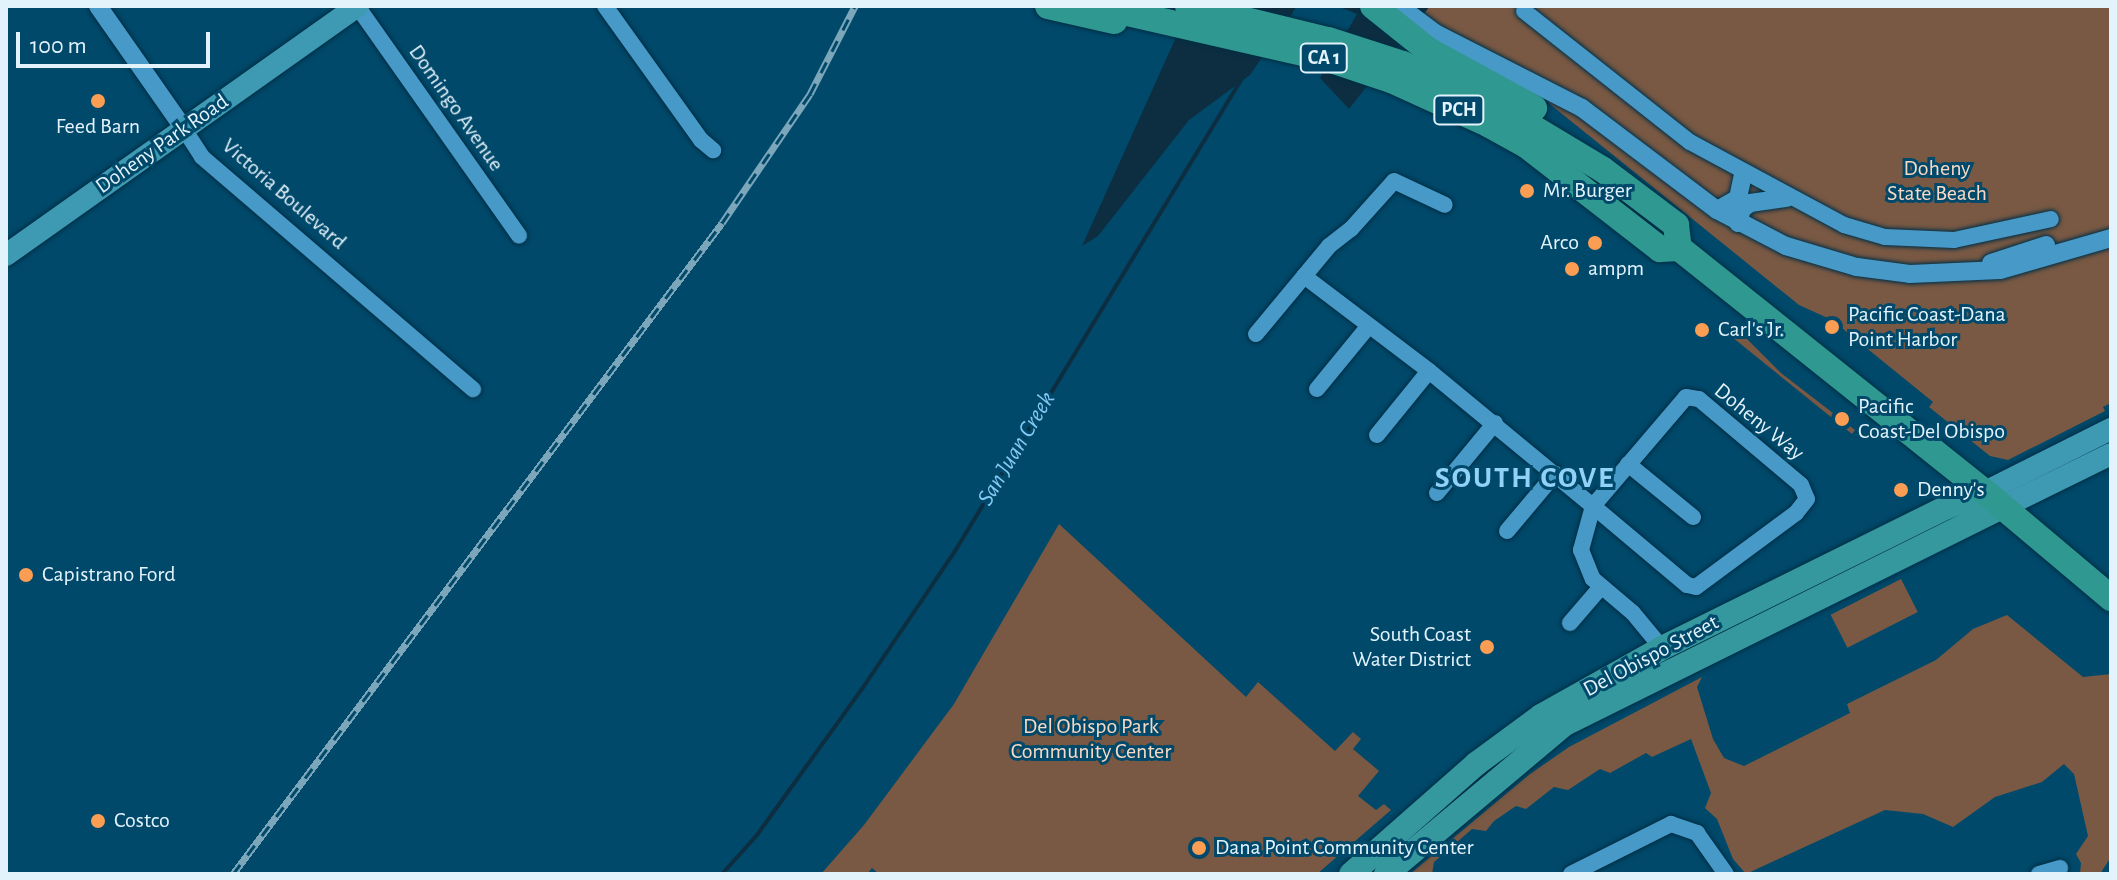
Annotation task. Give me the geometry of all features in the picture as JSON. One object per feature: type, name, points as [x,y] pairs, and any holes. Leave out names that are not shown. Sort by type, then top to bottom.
[{"type":"highway","points":[[1048,6],[1102,11]]},
{"type":"highway","name":"CA 1","points":[[1188,6],[1328,40],[1410,54]]},
{"type":"highway","points":[[1373,6],[1410,54]]},
{"type":"highway","name":"CA 1","points":[[1102,11],[1256,42],[1410,54]]},
{"type":"highway","name":"PCH","points":[[1410,54],[1486,79],[1569,132],[1602,169],[1676,225],[1679,248]]},
{"type":"highway","name":"PCH","points":[[1410,54],[1488,124],[1526,145],[1660,249],[1679,248],[1994,499],[2111,598]]},
{"type":"main road","name":"Doheny Park Road","points":[[6,255],[357,6]]},
{"type":"main road","points":[[1994,499],[2111,429]]},
{"type":"main road","points":[[1994,499],[2111,454]]},
{"type":"main road","name":"Del Obispo Street","points":[[1360,871],[1507,739],[1580,692],[1947,507],[1994,499]]},
{"type":"main road","name":"Del Obispo Street","points":[[1386,874],[1565,724],[1994,499]]},
{"type":"street","name":"Victoria Boulevard","points":[[98,6],[202,157],[473,389]]},
{"type":"street","name":"Domingo Avenue","points":[[357,6],[519,236]]},
{"type":"street","points":[[605,6],[701,140],[713,150]]},
{"type":"street","points":[[1399,6],[1410,54],[1582,108],[1717,210],[1786,246],[1857,267],[1910,274],[2000,270],[2111,246]]},
{"type":"street","points":[[1524,11],[1662,122],[1743,174],[1862,232],[1918,241],[1995,234],[2051,219]]},
{"type":"street","points":[[1717,210],[1738,198],[1743,174]]},
{"type":"street","points":[[1256,334],[1304,276],[1394,181],[1445,205]]},
{"type":"street","points":[[1738,223],[1742,209],[1750,203],[1787,198]]},
{"type":"street","points":[[1985,269],[1993,260],[2111,230]]},
{"type":"street","points":[[2074,253],[2111,238]]},
{"type":"street","name":"Doheny Way","points":[[1304,276],[1495,423],[1555,474],[1593,506],[1687,585],[1696,587],[1796,513],[1807,499],[1801,485],[1699,399],[1686,397],[1678,404],[1593,506],[1581,550],[1593,579],[1633,613],[1662,648]]},
{"type":"street","points":[[1317,389],[1368,327]]},
{"type":"street","points":[[1377,435],[1429,371]]},
{"type":"street","points":[[1437,493],[1495,423]]},
{"type":"street","points":[[1628,464],[1693,517]]},
{"type":"street","points":[[1507,531],[1555,474]]},
{"type":"street","points":[[1570,623],[1601,587]]},
{"type":"street","points":[[1571,874],[1671,824],[1697,833],[1726,874]]},
{"type":"street","points":[[2039,874],[2060,868]]},
{"type":"green space","name":"Doheny State Beach","points":[[1387,6],[2111,6],[2111,403],[2103,407],[2105,411],[2008,460],[1990,456],[1929,407],[1933,402],[1832,320],[1799,305],[1530,88]]},
{"type":"green space","points":[[1739,331],[1781,373],[1855,430],[1852,434],[1732,337]]},
{"type":"green space","name":"Del Obispo Park Community Center","points":[[1059,524],[1246,697],[1258,682],[1335,751],[1353,732],[1361,739],[1353,749],[1379,771],[1358,796],[1376,810],[1384,804],[1391,810],[1317,874],[879,874],[872,868],[867,874],[821,874],[864,825],[954,704]]},
{"type":"green space","points":[[1901,579],[1918,612],[1847,648],[1831,615]]},
{"type":"green space","points":[[2007,615],[2083,677],[2111,674],[2111,857],[2100,874],[2080,874],[2081,863],[2076,854],[2088,836],[2074,774],[2064,764],[2042,782],[1995,797],[1953,827],[1923,814],[1885,810],[1746,874],[1733,859],[1717,819],[1705,808],[1711,793],[1691,739],[1652,757],[1646,753],[1610,773],[1600,769],[1568,790],[1554,787],[1526,809],[1516,806],[1494,821],[1486,831],[1472,829],[1434,862],[1432,874],[1410,874],[1530,774],[1569,747],[1702,677],[1697,687],[1713,739],[1724,758],[1744,766],[1850,713],[1847,704],[1936,660],[1973,629]]},
{"type":"water","points":[[1190,6],[1297,6],[1250,75],[1189,120],[1098,236],[1082,246]]},
{"type":"water","points":[[1337,6],[1430,6],[1349,109],[1320,78],[1357,14]]},
{"type":"waterway","name":"San Juan Creek","points":[[722,874],[757,835],[864,686],[955,551],[1241,80]]},
{"type":"railway","points":[[233,874],[722,223],[810,94],[855,6]]},
{"type":"place","name":"Feed Barn","points":[[98,101]]},
{"type":"place","name":"Mr. Burger","points":[[1527,191]]},
{"type":"place","name":"Arco","points":[[1595,243]]},
{"type":"place","name":"ampm","points":[[1572,269]]},
{"type":"place","name":"Pacific Coast-Dana Point Harbor","points":[[1832,327]]},
{"type":"place","name":"Carl's Jr.","points":[[1702,330]]},
{"type":"place","name":"Pacific Coast-Del Obispo","points":[[1842,419]]},
{"type":"place","name":"Denny's","points":[[1901,490]]},
{"type":"place","name":"Capistrano Ford","points":[[26,575]]},
{"type":"place","name":"South Coast Water District","points":[[1487,647]]},
{"type":"place","name":"Costco","points":[[98,821]]},
{"type":"place","name":"Dana Point Community Center","points":[[1199,848]]},
{"type":"district","name":"SOUTH COVE","points":[[1525,478]]}]
